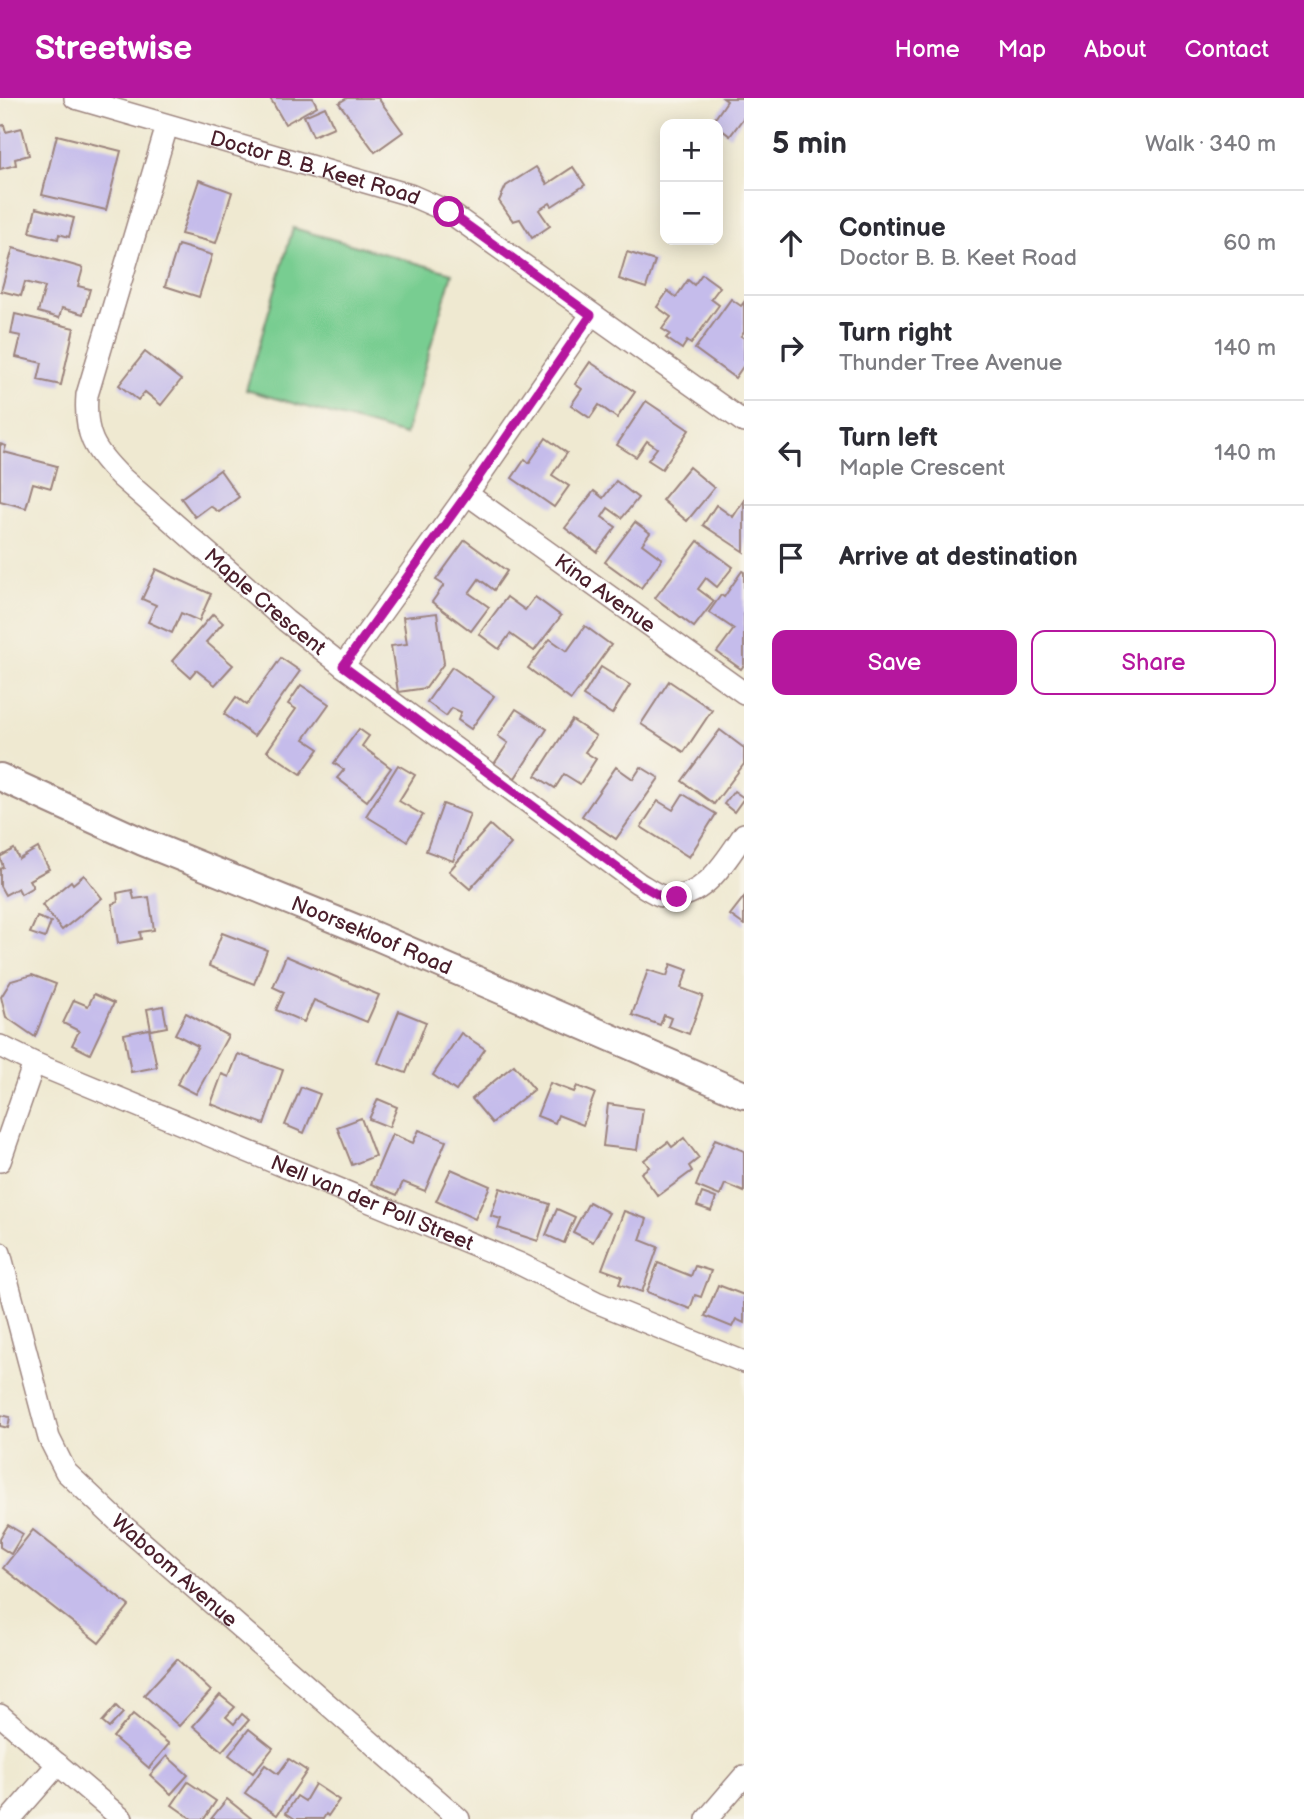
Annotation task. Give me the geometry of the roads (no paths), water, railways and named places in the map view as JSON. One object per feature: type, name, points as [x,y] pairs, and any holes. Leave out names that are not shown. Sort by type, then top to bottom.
[{"type":"street","name":"Doctor B. B. Keet Road","points":[[75,98],[410,195],[449,212],[744,422]]},
{"type":"street","name":"Maple Crescent","points":[[167,126],[91,379],[86,411],[90,437],[103,459],[286,621],[343,666],[638,883],[660,896],[677,897],[694,890],[711,878],[744,834]]},
{"type":"street","points":[[343,666],[591,315]]},
{"type":"street","name":"Kina Avenue","points":[[467,494],[744,693]]},
{"type":"street","name":"Noorsekloof Road","points":[[0,777],[143,842],[373,935],[744,1095]]},
{"type":"street","name":"Nell van der Poll Street","points":[[0,1046],[34,1063],[518,1264],[596,1302],[744,1362]]},
{"type":"street","points":[[0,1161],[34,1063]]},
{"type":"street","name":"Waboom Avenue","points":[[0,1253],[50,1438],[66,1472],[119,1522],[459,1819]]},
{"type":"street","points":[[0,1714],[122,1819]]},
{"type":"street","points":[[10,1819],[58,1764]]},
{"type":"street","points":[[707,1819],[744,1776]]}]
